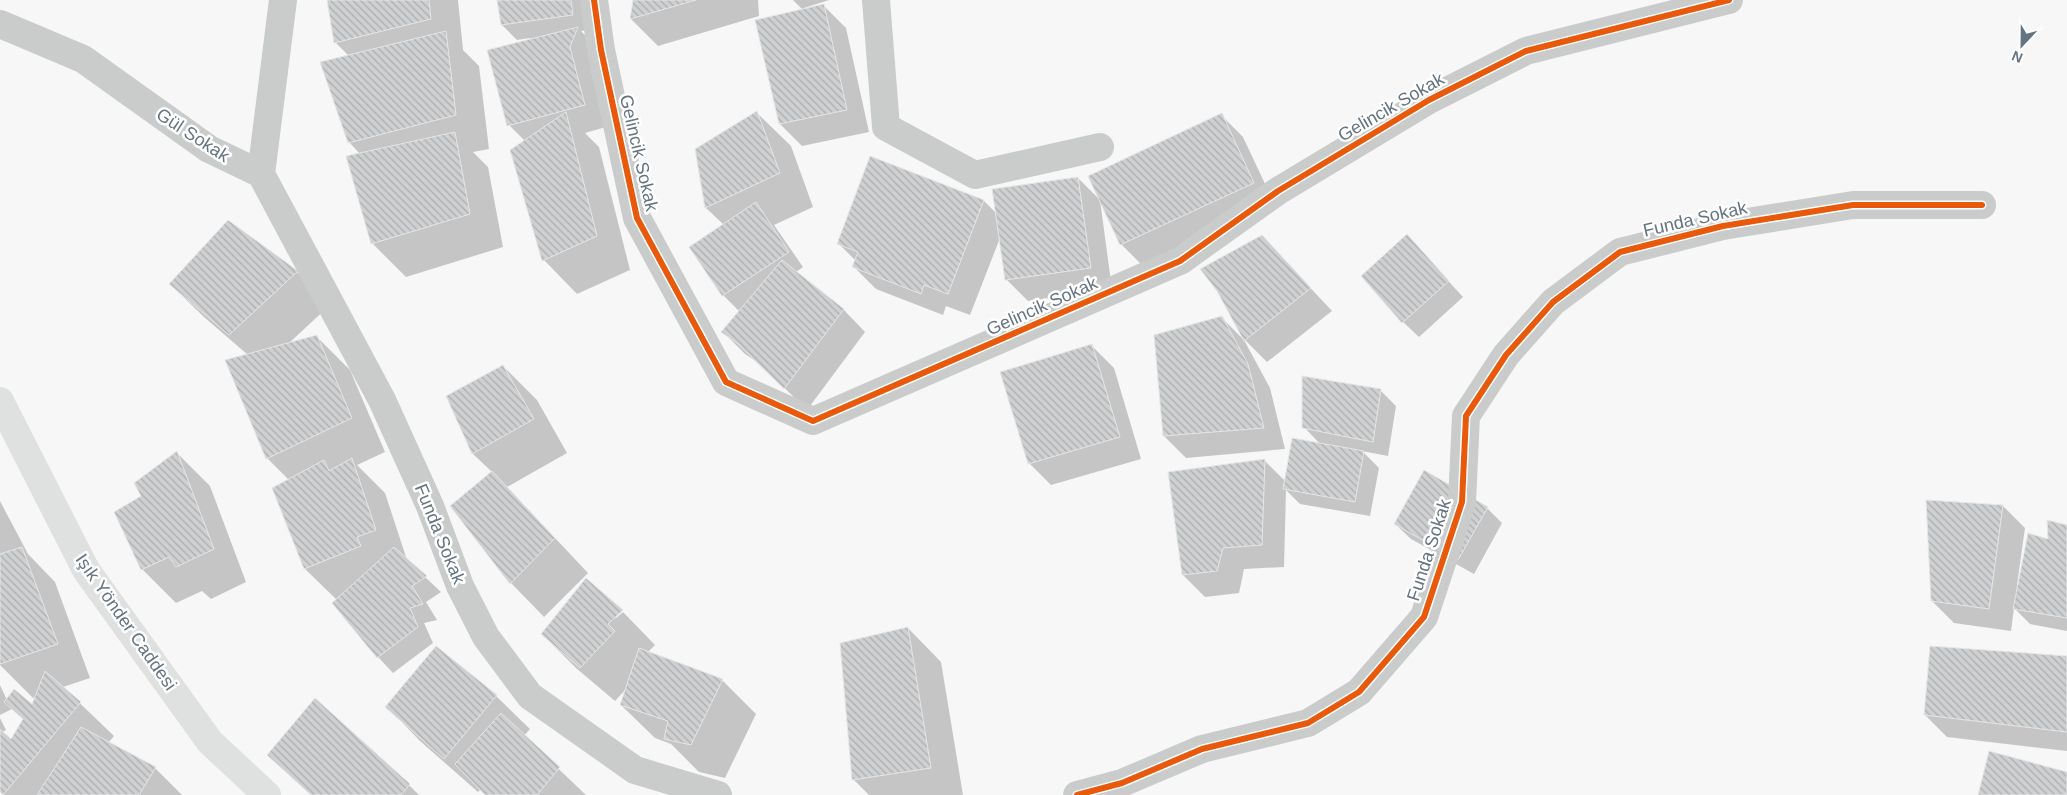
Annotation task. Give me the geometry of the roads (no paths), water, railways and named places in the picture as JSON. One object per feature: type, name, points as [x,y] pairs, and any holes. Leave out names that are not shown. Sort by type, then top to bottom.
[{"type":"street","points":[[261,174],[283,0]]},
{"type":"street","name":"Gelincik Sokak","points":[[594,0],[601,50],[636,218],[726,382],[813,420],[1180,261],[1287,186],[1428,100],[1526,51],[1729,0]]},
{"type":"street","points":[[876,0],[886,127],[975,175],[1100,147]]},
{"type":"street","name":"Gül Sokak","points":[[0,24],[83,59],[209,149],[261,174]]},
{"type":"street","name":"Funda Sokak","points":[[261,174],[382,400],[430,506],[460,586],[486,637],[530,696],[635,770],[718,795]]},
{"type":"street","name":"Funda Sokak","points":[[1077,795],[1122,783],[1202,749],[1308,723],[1359,692],[1424,617],[1462,502],[1466,416],[1506,355],[1553,302],[1620,252],[1723,226],[1852,205],[1982,205]]},
{"type":"street","name":"Işık Yönder Caddesi","points":[[0,401],[86,570],[210,742],[267,795]]}]
